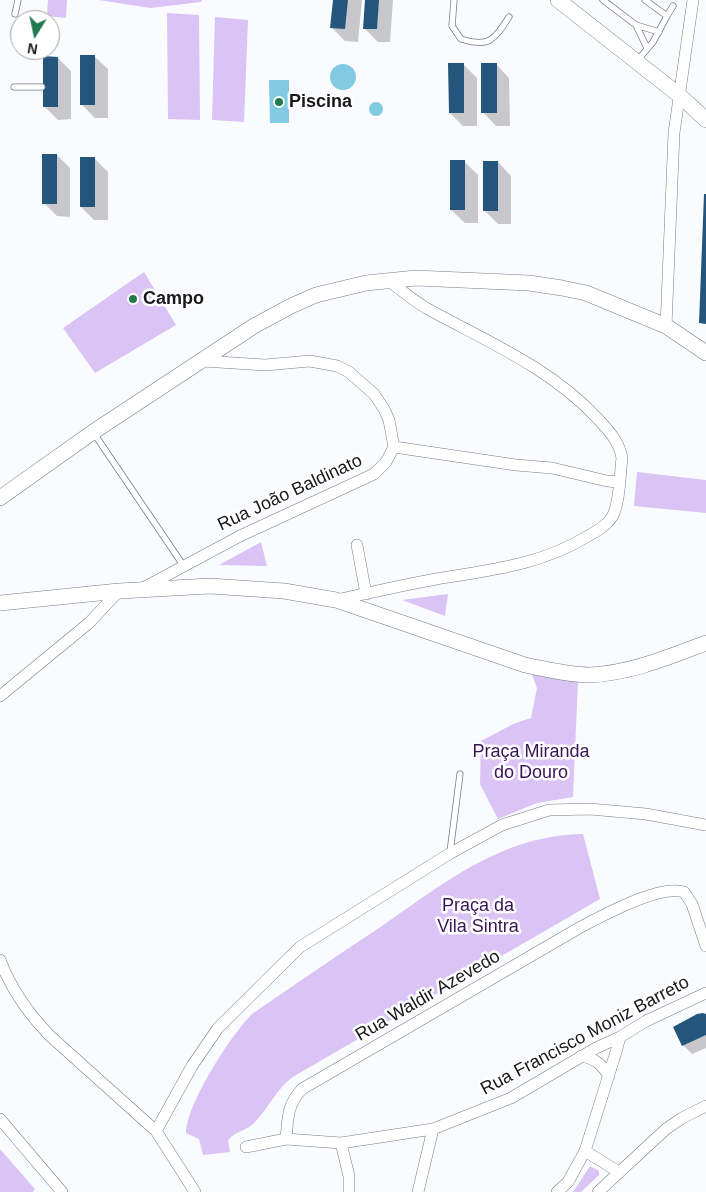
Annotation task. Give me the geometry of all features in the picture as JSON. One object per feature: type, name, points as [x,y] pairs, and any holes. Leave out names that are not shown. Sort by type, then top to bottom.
[{"type":"street","points":[[558,0],[638,61],[706,120]]},
{"type":"street","points":[[666,326],[674,133],[693,0]]},
{"type":"street","points":[[0,498],[93,432],[254,326],[308,298],[350,286],[416,278],[529,283],[562,288],[586,293],[666,326],[706,353]]},
{"type":"street","points":[[336,600],[436,579],[495,571],[548,556],[576,544],[602,527],[612,516],[619,482],[622,458],[616,441],[584,404],[559,384],[519,357],[424,306],[389,281]]},
{"type":"street","points":[[203,361],[265,365],[310,361],[343,368],[374,394],[384,409],[389,420],[394,447],[516,465],[552,468],[619,482]]},
{"type":"street","name":"Rua João Baldinato","points":[[140,590],[183,565],[240,536],[374,474],[386,462],[394,447]]},
{"type":"street","points":[[357,546],[366,594]]},
{"type":"street","points":[[0,603],[119,591],[210,586],[284,591],[336,600],[525,665],[558,672],[590,675],[624,670],[656,662],[706,642]]},
{"type":"street","points":[[0,696],[89,623],[119,591]]},
{"type":"street","points":[[156,1131],[192,1066],[218,1028],[300,947],[450,854],[502,825],[550,810],[590,810],[646,814],[706,825]]},
{"type":"street","name":"Rua Waldir Azevedo","points":[[286,1139],[290,1109],[294,1098],[302,1089],[616,908],[662,892],[676,890],[684,892],[688,897],[706,946]]},
{"type":"street","points":[[0,960],[6,978],[32,1017],[49,1035],[156,1131],[196,1192]]},
{"type":"street","name":"Rua Francisco Moniz Barreto","points":[[246,1147],[286,1139],[341,1143],[433,1129],[512,1098],[581,1056],[620,1037],[646,1021],[706,992]]},
{"type":"street","points":[[557,1192],[568,1182],[585,1150],[620,1037]]},
{"type":"street","points":[[581,1056],[596,1060],[609,1076]]},
{"type":"street","points":[[598,1192],[666,1129],[682,1118],[706,1106]]},
{"type":"street","points":[[0,1119],[62,1192]]},
{"type":"street","points":[[418,1192],[433,1129]]},
{"type":"street","points":[[341,1143],[349,1176],[349,1192]]},
{"type":"street","points":[[585,1150],[619,1172]]},
{"type":"lane","points":[[454,0],[452,26],[461,40],[476,44],[491,40],[509,17]]},
{"type":"lane","points":[[603,0],[636,25],[659,32]]},
{"type":"lane","points":[[645,0],[667,16]]},
{"type":"lane","points":[[638,61],[659,32],[673,6]]},
{"type":"lane","points":[[636,25],[647,48]]},
{"type":"lane","points":[[14,87],[42,87]]},
{"type":"lane","points":[[93,432],[183,565]]},
{"type":"lane","points":[[450,854],[460,774]]},
{"type":"green space","points":[[48,0],[67,0],[66,18],[60,17],[60,10],[47,10]]},
{"type":"green space","points":[[99,0],[202,0],[201,2],[150,8]]},
{"type":"green space","points":[[167,13],[199,15],[200,120],[168,119]]},
{"type":"green space","points":[[215,17],[248,20],[244,122],[212,120]]},
{"type":"green space","name":"Campo","points":[[144,272],[176,325],[95,373],[63,328]]},
{"type":"green space","points":[[637,472],[706,480],[706,513],[634,506]]},
{"type":"green space","points":[[261,542],[267,566],[219,565]]},
{"type":"green space","points":[[448,594],[445,616],[402,600]]},
{"type":"green space","name":"Praça Miranda do Douro","points":[[531,672],[578,680],[573,797],[537,803],[498,819],[480,784],[481,741],[513,724],[531,718],[537,688]]},
{"type":"green space","name":"Praça da Vila Sintra","points":[[583,834],[600,899],[296,1075],[279,1090],[255,1122],[231,1137],[228,1141],[230,1152],[203,1155],[199,1139],[186,1133],[188,1120],[202,1088],[222,1053],[252,1014],[428,894],[476,864],[501,852],[527,843],[554,836]]},
{"type":"green space","points":[[0,1149],[35,1189],[33,1192],[0,1192]]},
{"type":"green space","points":[[590,1166],[599,1171],[599,1175],[581,1192],[573,1192]]},
{"type":"water","points":[[343,64],[353,67],[356,77],[353,87],[343,90],[333,87],[330,77],[333,67]]},
{"type":"water","name":"Piscina","points":[[269,80],[289,80],[289,123],[270,123]]},
{"type":"water","points":[[373,102],[379,102],[383,109],[379,116],[373,116],[369,112],[369,106]]},
{"type":"building","points":[[333,0],[348,0],[345,29],[330,28]]},
{"type":"building","points":[[365,0],[379,0],[377,29],[363,29]]},
{"type":"building","points":[[80,55],[95,55],[95,105],[80,105]]},
{"type":"building","points":[[43,60],[58,60],[58,107],[43,107]]},
{"type":"building","points":[[448,63],[464,63],[464,113],[449,113]]},
{"type":"building","points":[[481,63],[497,63],[497,113],[481,113]]},
{"type":"building","points":[[42,154],[57,154],[57,204],[42,204]]},
{"type":"building","points":[[80,157],[95,157],[95,207],[80,207]]},
{"type":"building","points":[[450,160],[465,160],[465,210],[450,210]]},
{"type":"building","points":[[483,161],[498,161],[498,211],[483,211]]},
{"type":"building","points":[[704,194],[706,194],[706,324],[699,323]]},
{"type":"building","points":[[697,1014],[706,1014],[706,1035],[682,1046],[673,1027]]},
{"type":"place","name":"Piscina","points":[[279,102]]},
{"type":"place","name":"Campo","points":[[133,299]]}]
